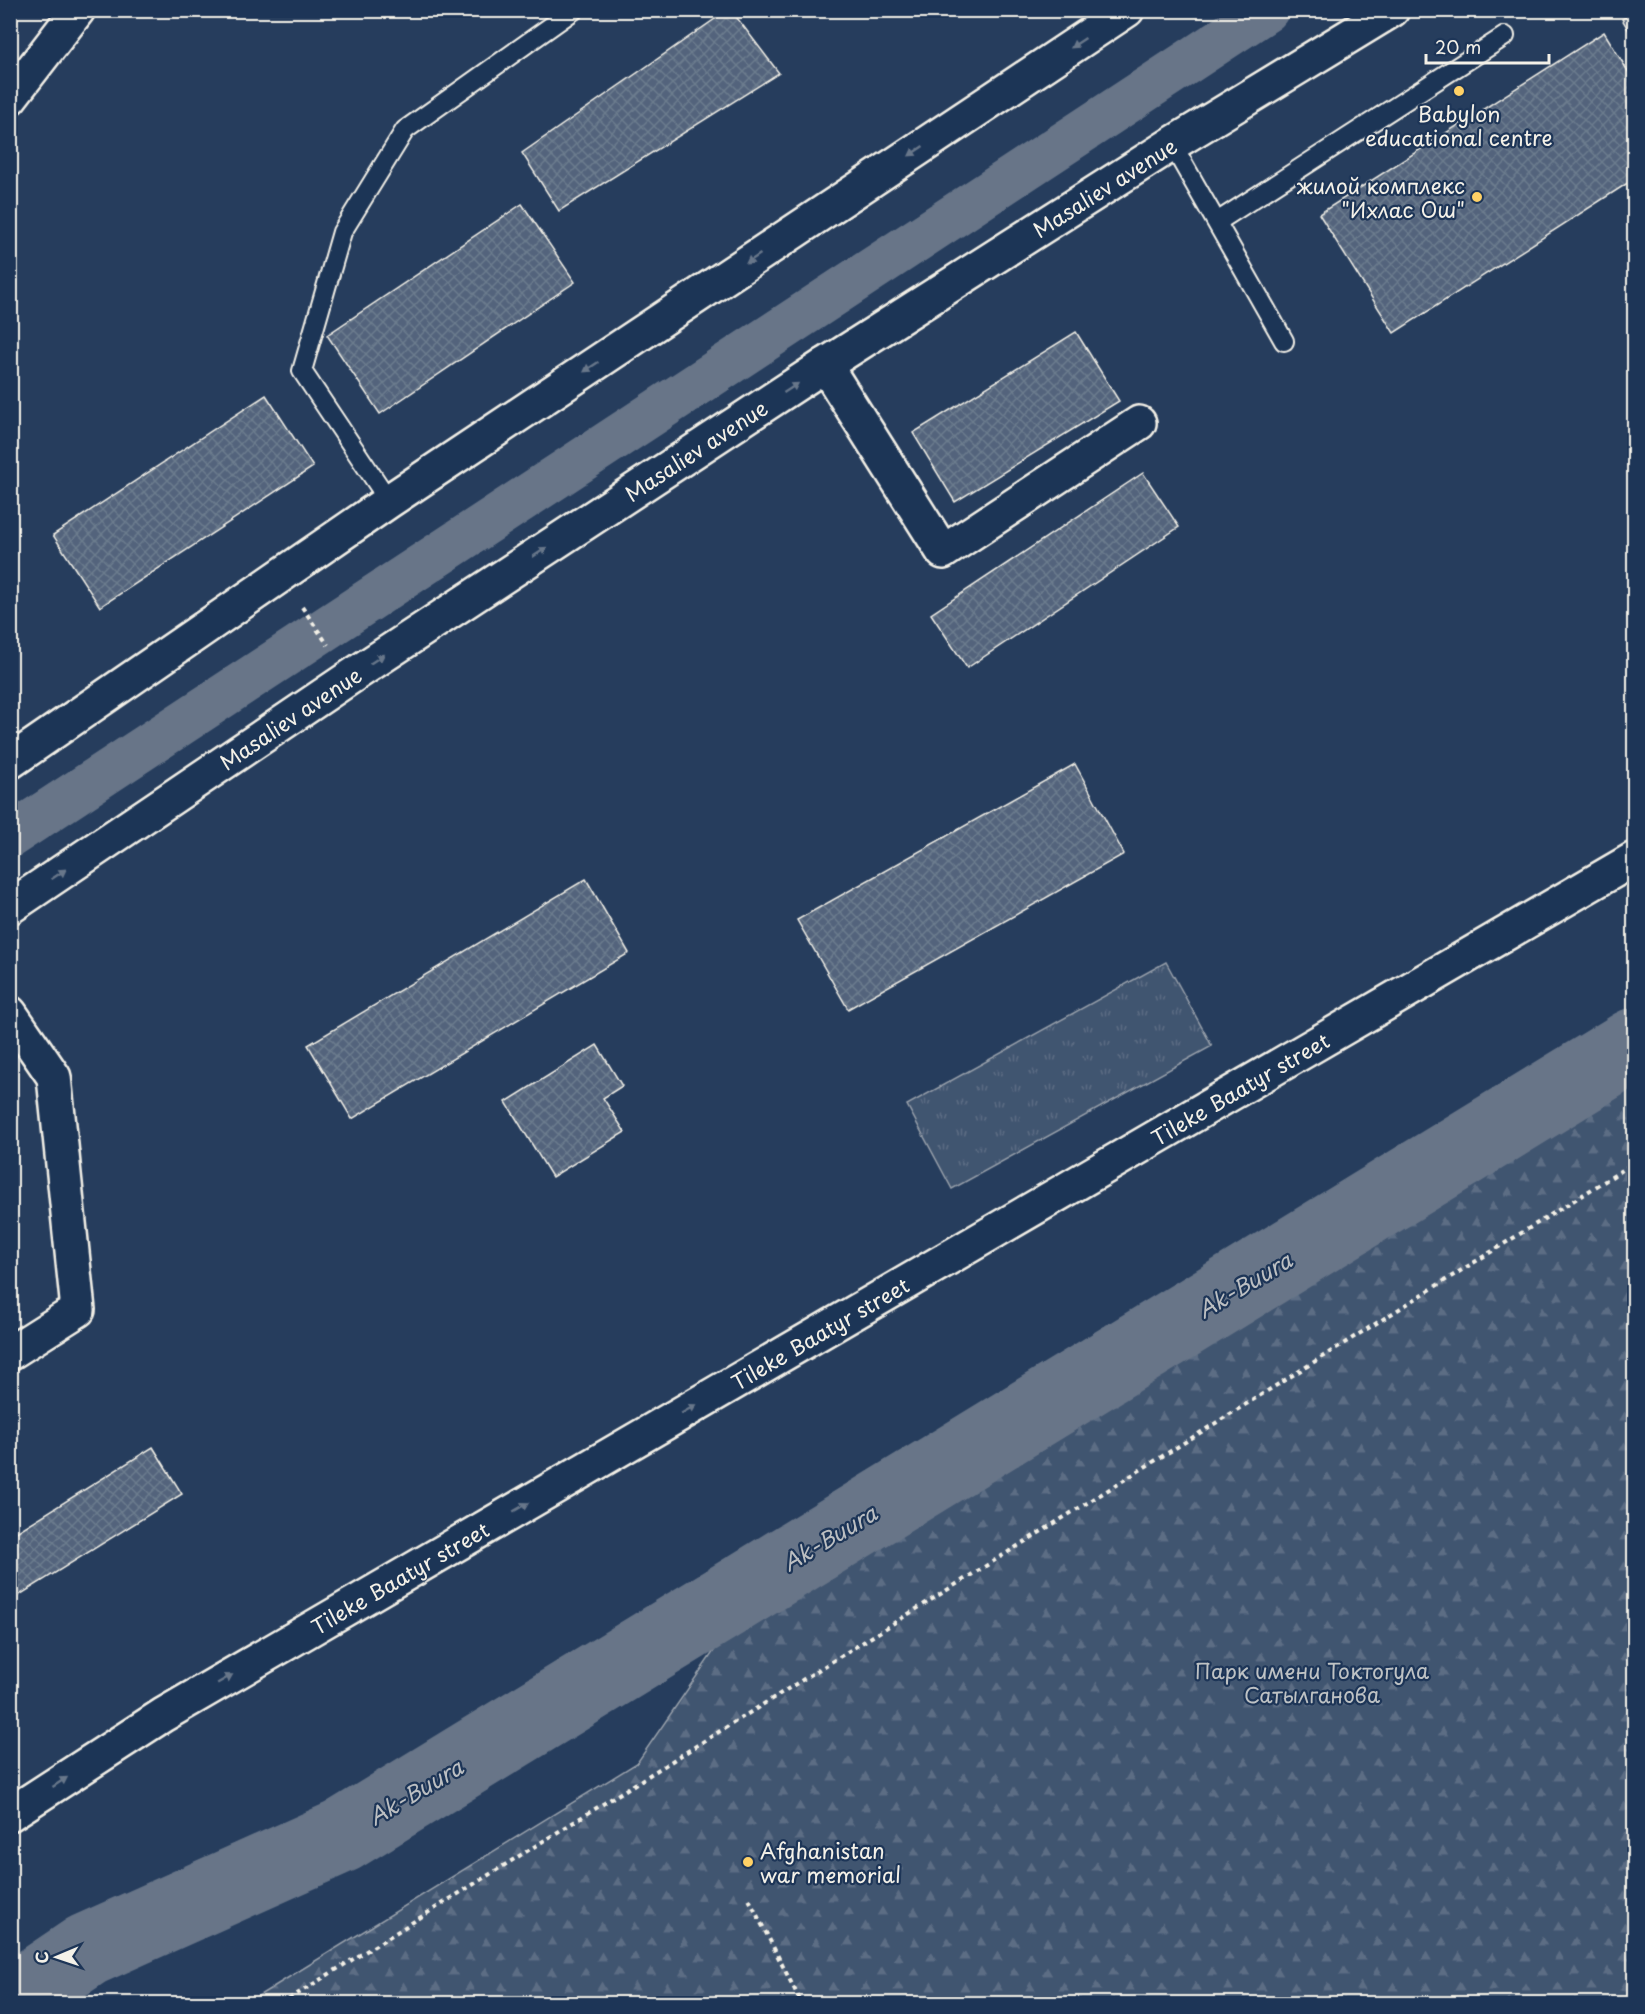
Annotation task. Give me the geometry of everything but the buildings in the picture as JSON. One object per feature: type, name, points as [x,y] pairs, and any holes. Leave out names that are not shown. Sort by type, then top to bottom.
[{"type":"main road","points":[[10,98],[78,10]]},
{"type":"main road","points":[[10,762],[389,501],[1127,10]]},
{"type":"main road","name":"Masaliev avenue","points":[[10,907],[359,671],[825,365],[1172,144],[1392,10]]},
{"type":"main road","points":[[825,365],[943,552],[1139,423]]},
{"type":"main road","name":"Tileke Baatyr street","points":[[10,1814],[163,1715],[1635,859]]},
{"type":"main road","points":[[10,1013],[54,1077],[78,1310],[10,1353]]},
{"type":"lane","points":[[389,501],[302,371],[342,232],[405,130],[574,10]]},
{"type":"lane","points":[[1217,222],[1505,36]]},
{"type":"lane","points":[[1172,144],[1284,341]]},
{"type":"path","points":[[302,606],[328,645]]},
{"type":"path","points":[[281,2004],[1635,1162]]},
{"type":"path","points":[[748,1899],[802,2004]]},
{"type":"green space","points":[[1166,962],[1212,1046],[952,1189],[907,1105]]},
{"type":"green space","name":"Парк имени Токтогула Сатылганова","points":[[1634,1072],[1634,2003],[247,2003],[637,1763],[740,1613]]},
{"type":"waterway","points":[[10,836],[1267,10]]},
{"type":"waterway","name":"Ak-Buura","points":[[10,2002],[87,1950],[342,1836],[1634,1045]]},
{"type":"place","name":"Babylon educational centre","points":[[1459,91]]},
{"type":"place","name":"жилой комплекс \"Ихлас Ош\"","points":[[1477,197]]},
{"type":"place","name":"Afghanistan war memorial","points":[[748,1862]]}]
